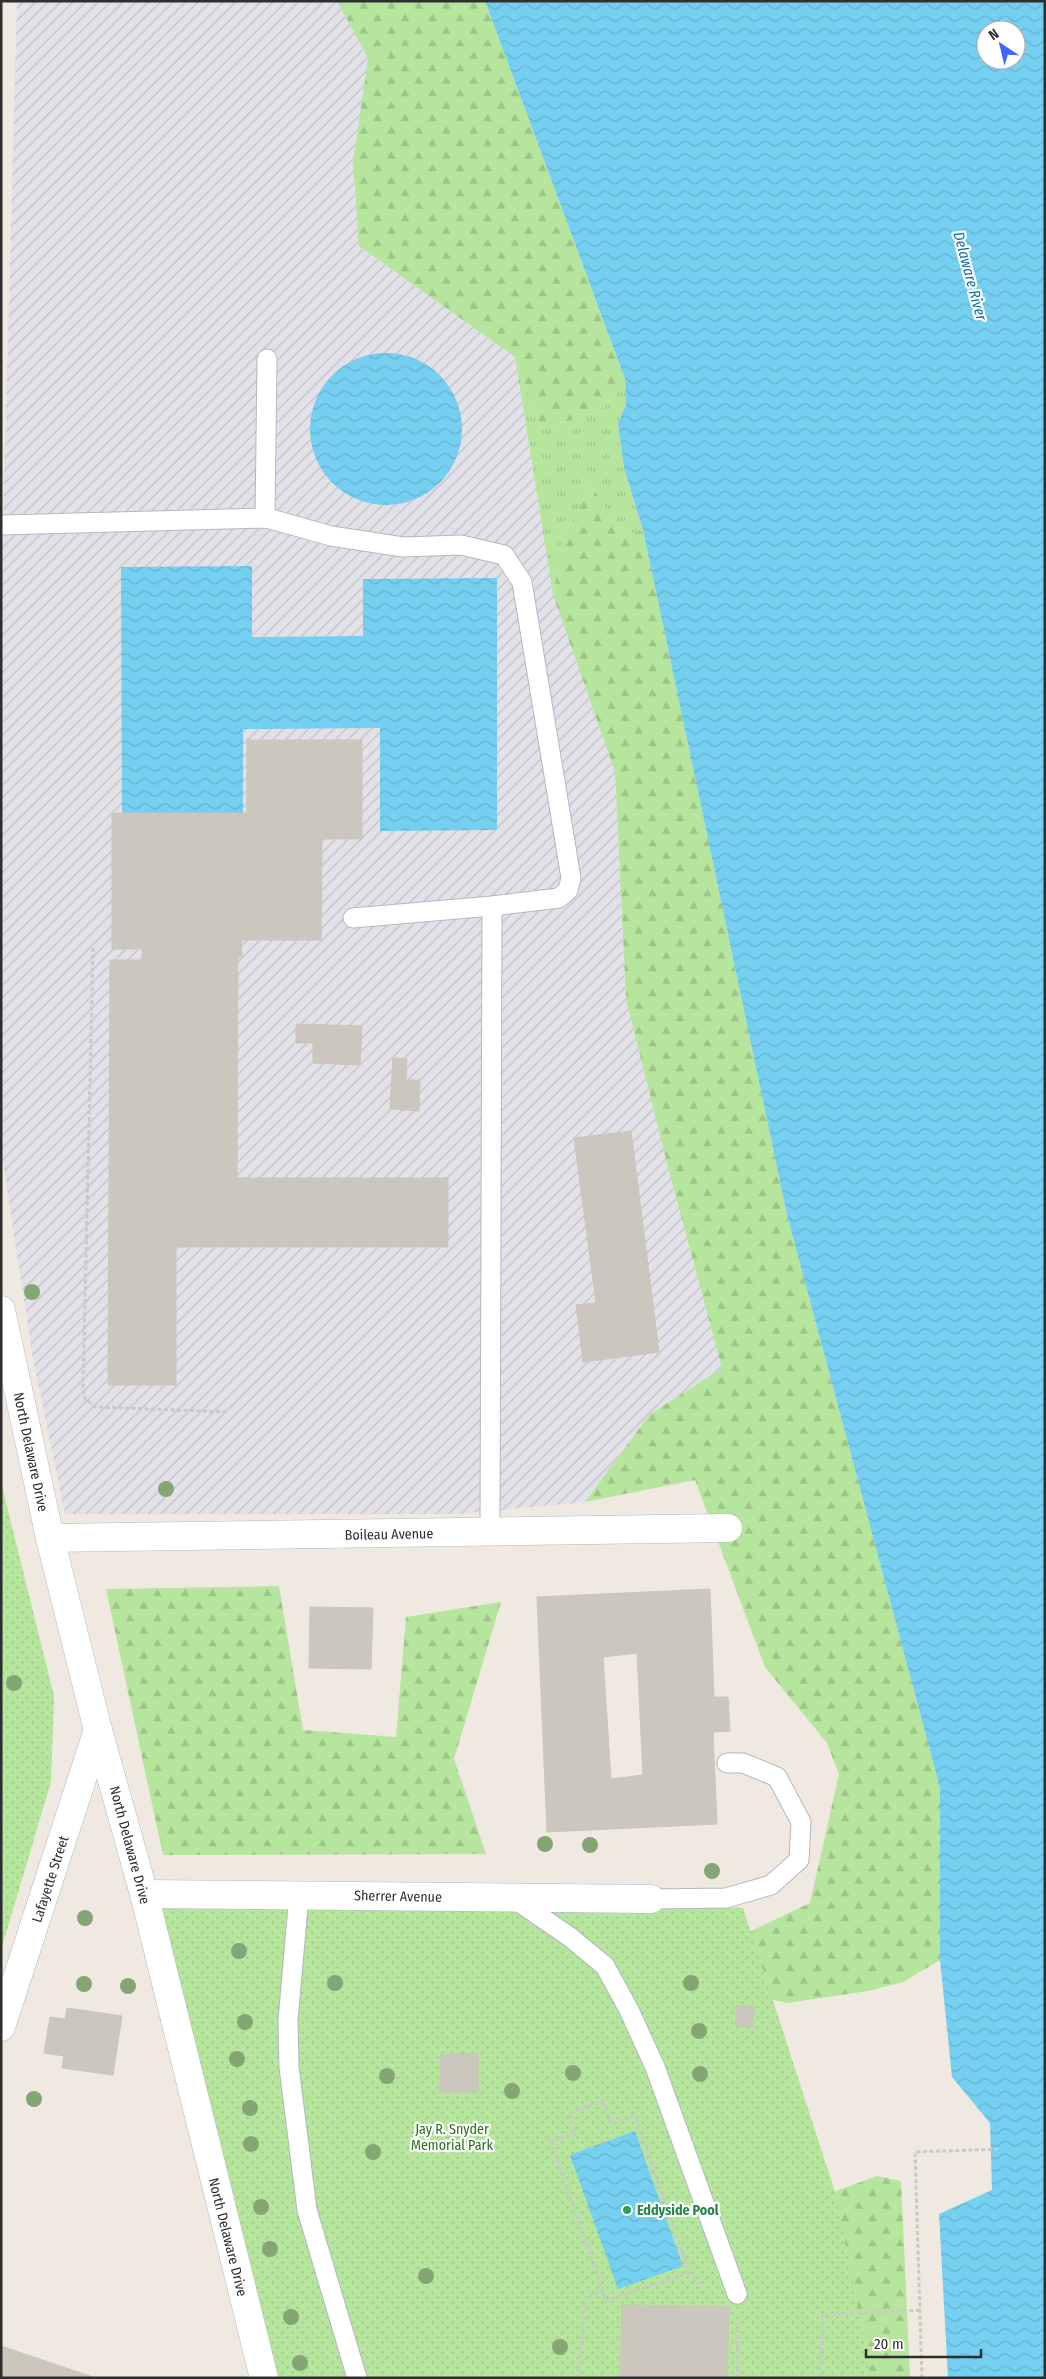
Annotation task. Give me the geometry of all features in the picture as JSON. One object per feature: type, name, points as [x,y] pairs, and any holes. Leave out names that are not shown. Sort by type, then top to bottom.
[{"type":"street","name":"North Delaware Drive","points":[[1,1310],[50,1538],[98,1730],[144,1894],[264,2378]]},
{"type":"street","name":"Boileau Avenue","points":[[50,1538],[728,1528]]},
{"type":"street","name":"Lafayette Street","points":[[1,2027],[98,1730]]},
{"type":"street","name":"Sherrer Avenue","points":[[144,1894],[651,1899]]},
{"type":"lane","points":[[265,518],[267,359]]},
{"type":"lane","points":[[1,525],[265,518],[331,536],[403,547],[461,545],[504,555],[522,582],[571,878],[568,890],[559,898],[353,918]]},
{"type":"lane","points":[[490,1532],[492,906]]},
{"type":"lane","points":[[651,1899],[726,1898],[771,1885],[799,1860],[802,1822],[777,1777],[743,1763],[726,1762]]},
{"type":"lane","points":[[300,1895],[288,2020],[289,2067],[307,2210],[357,2378]]},
{"type":"lane","points":[[512,1897],[570,1937],[606,1966],[655,2067],[737,2294]]},
{"type":"path","points":[[93,948],[83,1390],[85,1399],[96,1407],[227,1412]]},
{"type":"path","points":[[603,2101],[611,2124],[635,2116],[689,2272],[606,2301],[603,2291],[551,2141],[576,2133],[569,2113],[603,2101]]},
{"type":"path","points":[[922,2378],[915,2152],[1000,2149]]},
{"type":"path","points":[[578,2378],[585,2298],[603,2291]]},
{"type":"path","points":[[737,2294],[738,2378]]},
{"type":"path","points":[[820,2378],[823,2315],[920,2310]]},
{"type":"shaded area","points":[[17,1],[337,1],[368,58],[353,163],[359,246],[515,357],[553,595],[615,772],[626,999],[670,1175],[722,1368],[649,1415],[585,1502],[458,1514],[65,1514],[33,1359],[1,1149],[2,564]]},
{"type":"green space","points":[[337,1],[485,1],[625,379],[601,411],[541,429],[515,357],[359,246],[353,163],[368,58]]},
{"type":"green space","points":[[515,357],[541,429],[601,411],[625,379],[626,404],[618,424],[624,468],[643,530],[622,536],[589,481],[581,505],[563,537],[553,595]]},
{"type":"green space","points":[[589,481],[622,536],[643,530],[787,1215],[940,1788],[940,1960],[903,1982],[868,1991],[787,2003],[736,1992],[732,1940],[810,1903],[839,1774],[827,1743],[765,1667],[695,1480],[585,1502],[649,1415],[722,1368],[670,1175],[626,999],[615,772],[553,595],[563,537],[581,505]]},
{"type":"green space","points":[[1,1482],[54,1696],[51,1782],[1,1950]]},
{"type":"green space","points":[[279,1586],[303,1730],[396,1737],[406,1617],[501,1602],[454,1759],[486,1854],[163,1855],[106,1589]]},
{"type":"green space","name":"Jay R. Snyder Memorial Park","points":[[144,1894],[512,1897],[743,1908],[836,2195],[871,2378],[264,2378]]},
{"type":"green space","points":[[877,2176],[901,2181],[910,2378],[840,2378],[798,2205]]},
{"type":"water","name":"Delaware River","points":[[485,1],[1045,1],[1045,2378],[948,2378],[939,2214],[992,2190],[990,2123],[952,2077],[940,1960],[940,1788],[787,1215],[643,530],[624,468],[618,424],[626,404],[625,379]]},
{"type":"water","points":[[386,353],[415,359],[428,366],[439,376],[449,387],[456,400],[462,429],[456,458],[449,471],[439,482],[428,492],[415,499],[386,505],[357,499],[344,492],[333,482],[323,471],[316,458],[310,429],[316,400],[323,387],[333,376],[344,366],[357,359]]},
{"type":"water","points":[[252,566],[252,637],[363,636],[363,579],[497,578],[497,830],[380,831],[380,728],[243,729],[243,819],[122,820],[121,567]]},
{"type":"water","name":"Eddyside Pool","points":[[635,2131],[683,2266],[618,2289],[570,2155]]},
{"type":"building","points":[[247,740],[362,740],[362,839],[322,839],[321,940],[241,940],[242,957],[238,957],[237,1178],[448,1178],[448,1247],[176,1247],[176,1385],[108,1385],[110,960],[142,960],[142,949],[112,949],[112,813],[247,813]]},
{"type":"building","points":[[296,1024],[362,1026],[360,1065],[313,1063],[313,1043],[296,1043]]},
{"type":"building","points":[[393,1058],[407,1059],[406,1080],[420,1080],[419,1111],[390,1109]]},
{"type":"building","points":[[631,1131],[659,1352],[583,1362],[576,1305],[596,1303],[574,1138]]},
{"type":"building","points":[[710,1589],[714,1697],[728,1697],[730,1731],[713,1732],[717,1824],[547,1832],[537,1597]],"holes":[[[637,1653],[643,1775],[611,1779],[603,1657]]]},
{"type":"building","points":[[310,1607],[373,1608],[371,1669],[309,1668]]},
{"type":"building","points":[[736,2006],[754,2006],[753,2027],[736,2026]]},
{"type":"building","points":[[67,2008],[122,2016],[113,2075],[62,2068],[64,2056],[44,2053],[50,2017],[65,2019]]},
{"type":"building","points":[[478,2053],[478,2092],[440,2093],[440,2055]]},
{"type":"building","points":[[622,2305],[729,2307],[727,2378],[620,2378]]},
{"type":"building","points":[[1,2346],[96,2378],[1,2378]]},
{"type":"place","name":"Eddyside Pool","points":[[627,2210]]}]
